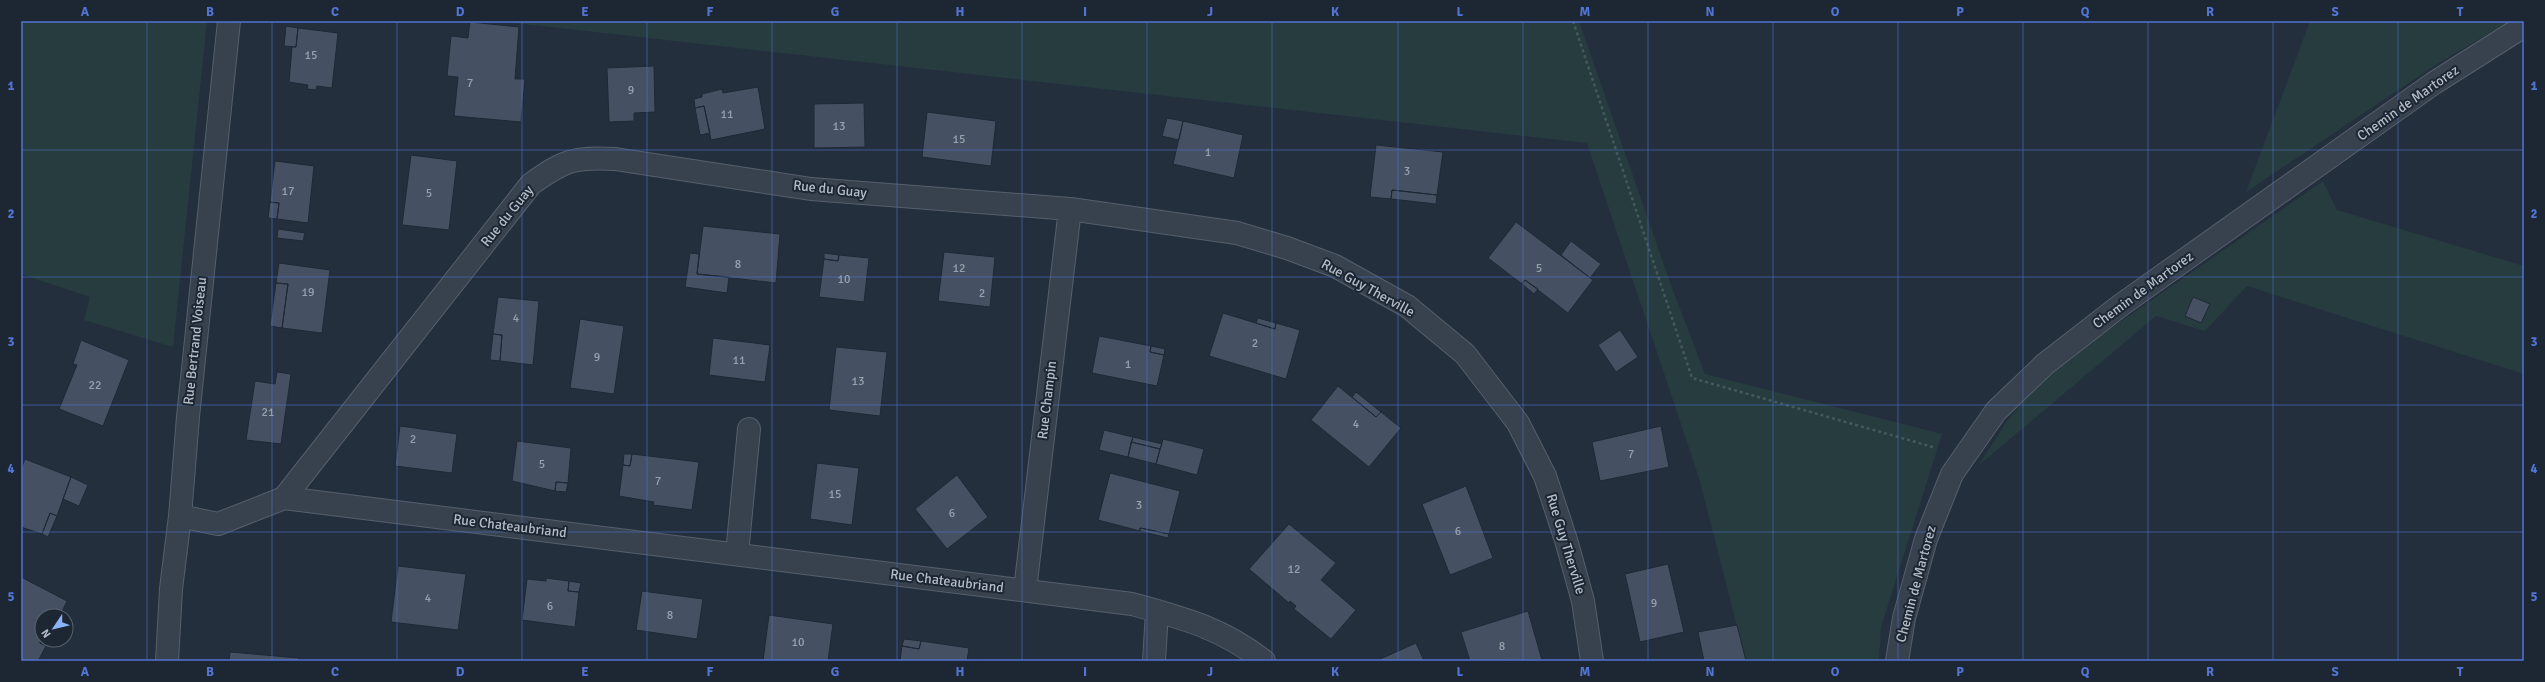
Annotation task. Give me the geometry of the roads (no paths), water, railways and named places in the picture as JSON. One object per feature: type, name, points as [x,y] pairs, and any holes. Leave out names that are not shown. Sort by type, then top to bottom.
[{"type":"street","name":"Rue Bertrand Voiseau","points":[[167,661],[171,589],[180,516],[190,393],[229,21]]},
{"type":"street","name":"Chemin de Martorez","points":[[1897,661],[1904,618],[1926,539],[1952,474],[2001,406],[2045,364],[2121,305],[2434,84],[2524,26]]},
{"type":"street","name":"Rue du Guay","points":[[284,498],[531,184],[557,166],[583,158],[615,159],[811,189],[1070,208]]},
{"type":"street","name":"Rue Champin","points":[[1025,590],[1070,208]]},
{"type":"street","name":"Rue Guy Therville","points":[[1070,208],[1237,234],[1287,248],[1335,266],[1407,306],[1464,354],[1518,423],[1545,476],[1583,602],[1592,661]]},
{"type":"street","points":[[737,554],[749,429]]},
{"type":"street","points":[[180,516],[218,524],[284,498]]},
{"type":"street","name":"Rue Chateaubriand","points":[[284,498],[1025,590],[1132,604],[1156,611]]},
{"type":"street","points":[[1154,661],[1156,611],[1206,626],[1242,644],[1264,661]]}]
